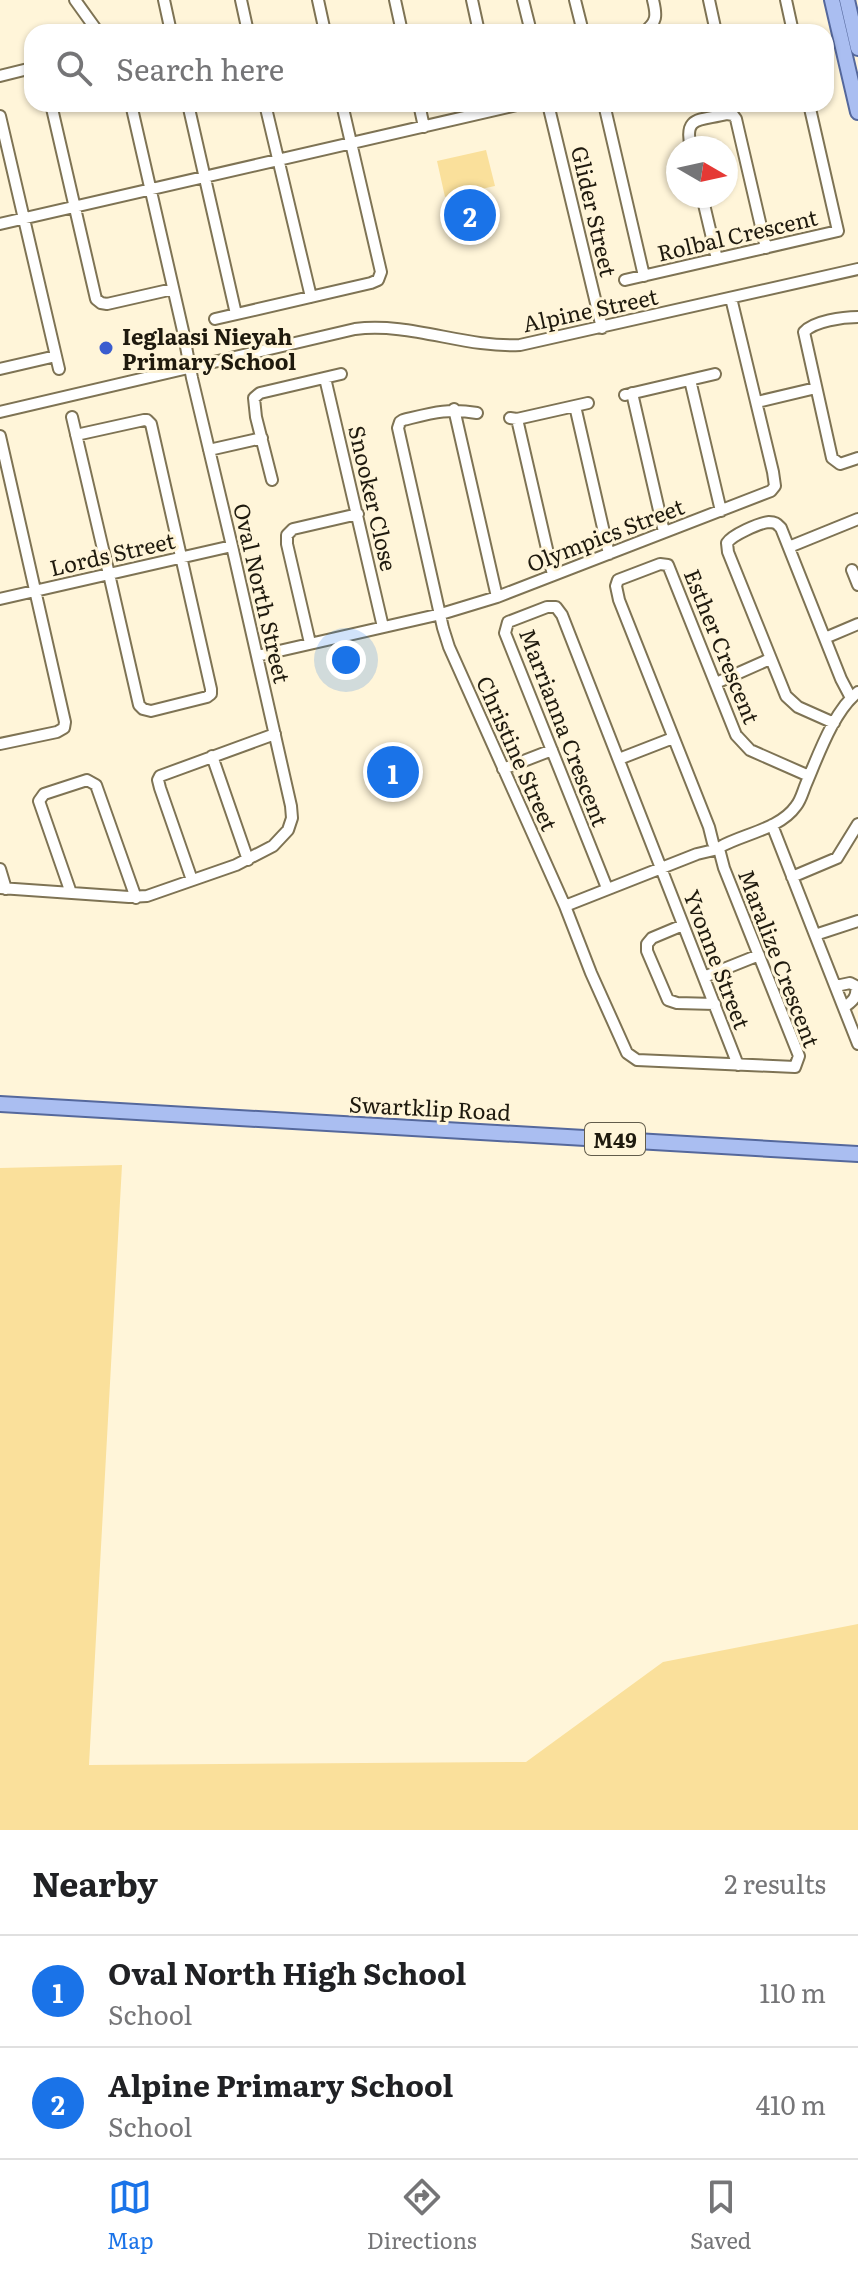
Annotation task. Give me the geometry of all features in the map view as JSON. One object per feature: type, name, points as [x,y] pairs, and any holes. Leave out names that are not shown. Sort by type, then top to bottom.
[{"type":"main road","points":[[832,0],[858,112]]},
{"type":"main road","points":[[847,0],[858,48]]},
{"type":"main road","name":"Swartklip Road","points":[[0,1104],[858,1154]]},
{"type":"street","points":[[75,0],[92,24]]},
{"type":"street","points":[[164,0],[169,24]]},
{"type":"street","points":[[241,0],[246,24]]},
{"type":"street","points":[[318,0],[323,24]]},
{"type":"street","points":[[395,0],[400,24]]},
{"type":"street","points":[[472,0],[477,24]]},
{"type":"street","points":[[523,0],[529,24]]},
{"type":"street","points":[[575,0],[581,24]]},
{"type":"street","points":[[653,0],[654,24]]},
{"type":"street","points":[[709,0],[714,24]]},
{"type":"street","points":[[786,0],[791,24]]},
{"type":"street","points":[[0,76],[24,70]]},
{"type":"street","points":[[53,112],[96,299],[107,304],[173,289]]},
{"type":"street","name":"Oval North Street","points":[[133,112],[292,811],[288,830],[273,846],[248,860]]},
{"type":"street","points":[[190,112],[236,314]]},
{"type":"street","points":[[267,112],[311,297]]},
{"type":"street","points":[[215,319],[378,280],[381,272],[344,112]]},
{"type":"street","points":[[421,112],[424,127]]},
{"type":"street","points":[[0,224],[478,112]]},
{"type":"street","name":"Glider Street","points":[[550,112],[602,328]]},
{"type":"street","name":"Rolbal Crescent","points":[[606,112],[644,276]]},
{"type":"street","name":"Rolbal Crescent","points":[[625,280],[844,230],[811,112]]},
{"type":"street","points":[[689,136],[689,126],[694,122],[727,114],[736,119],[766,248]]},
{"type":"street","points":[[0,116],[59,369]]},
{"type":"street","points":[[705,208],[717,259]]},
{"type":"street","name":"Alpine Street","points":[[0,412],[365,328],[512,346],[858,269]]},
{"type":"street","name":"Olympics Street","points":[[257,656],[441,614],[497,597],[771,491],[775,486],[731,298]]},
{"type":"street","points":[[858,317],[804,330],[833,460],[842,464],[858,458]]},
{"type":"street","points":[[0,369],[56,356]]},
{"type":"street","points":[[272,480],[254,405],[256,395],[341,374]]},
{"type":"street","points":[[664,532],[629,394],[715,374]]},
{"type":"street","name":"Snooker Close","points":[[325,378],[383,627]]},
{"type":"street","points":[[690,380],[721,511]]},
{"type":"street","points":[[757,402],[816,388]]},
{"type":"street","points":[[553,575],[514,419],[588,403]]},
{"type":"street","points":[[575,406],[609,554]]},
{"type":"street","points":[[477,413],[454,409],[497,597]]},
{"type":"street","name":"Christine Street","points":[[454,409],[403,420],[398,428],[449,647],[565,906]]},
{"type":"street","points":[[72,417],[76,435],[109,574],[139,705],[151,711],[207,697],[211,692],[183,557],[149,421],[76,435]]},
{"type":"street","points":[[0,436],[65,722],[64,728],[57,732],[0,744]]},
{"type":"street","points":[[209,450],[262,438]]},
{"type":"street","points":[[310,643],[287,535],[293,529],[358,514]]},
{"type":"street","points":[[789,547],[858,519]]},
{"type":"street","points":[[565,906],[772,825],[796,807],[834,723],[854,695],[825,638],[781,528],[772,522],[731,537],[727,543],[728,552],[789,700],[834,723]]},
{"type":"street","name":"Lords Street","points":[[0,599],[232,546]]},
{"type":"street","name":"Esther Crescent","points":[[716,846],[619,600],[618,580],[660,564],[668,565],[736,735],[756,753],[809,776]]},
{"type":"street","points":[[852,570],[858,585]]},
{"type":"street","name":"Marrianna Crescent","points":[[607,888],[505,630],[510,621],[552,606],[562,615],[662,867]]},
{"type":"street","points":[[825,638],[858,624]]},
{"type":"street","points":[[716,683],[770,659]]},
{"type":"street","points":[[192,880],[158,780],[163,773],[275,734]]},
{"type":"street","points":[[619,759],[673,738]]},
{"type":"street","points":[[503,769],[552,750]]},
{"type":"street","points":[[0,869],[3,888],[136,898],[248,860],[212,756]]},
{"type":"street","points":[[71,893],[39,801],[44,794],[87,780],[96,785],[136,898]]},
{"type":"street","points":[[792,877],[837,858],[858,824]]},
{"type":"street","points":[[772,825],[858,1044]]},
{"type":"street","name":"Maralize Crescent","points":[[565,906],[629,1056],[637,1060],[790,1069],[799,1060],[716,846]]},
{"type":"street","name":"Yvonne Street","points":[[662,867],[738,1065]]},
{"type":"street","points":[[815,935],[858,921]]},
{"type":"street","points":[[683,925],[652,938],[647,951],[668,1000],[715,1004]]},
{"type":"street","points":[[704,977],[759,955]]},
{"type":"street","points":[[836,986],[850,983],[856,986],[856,998],[844,1007]]},
{"type":"shaded area","points":[[486,150],[495,186],[445,197],[437,161]]},
{"type":"shaded area","points":[[122,1165],[89,1765],[526,1762],[663,1662],[858,1624],[858,1830],[0,1830],[0,1168]]},
{"type":"place","name":"Alpine Primary School","points":[[470,215]]},
{"type":"place","name":"Ieglaasi Nieyah Primary School","points":[[106,348]]},
{"type":"place","name":"Oval North High School","points":[[393,772]]}]
